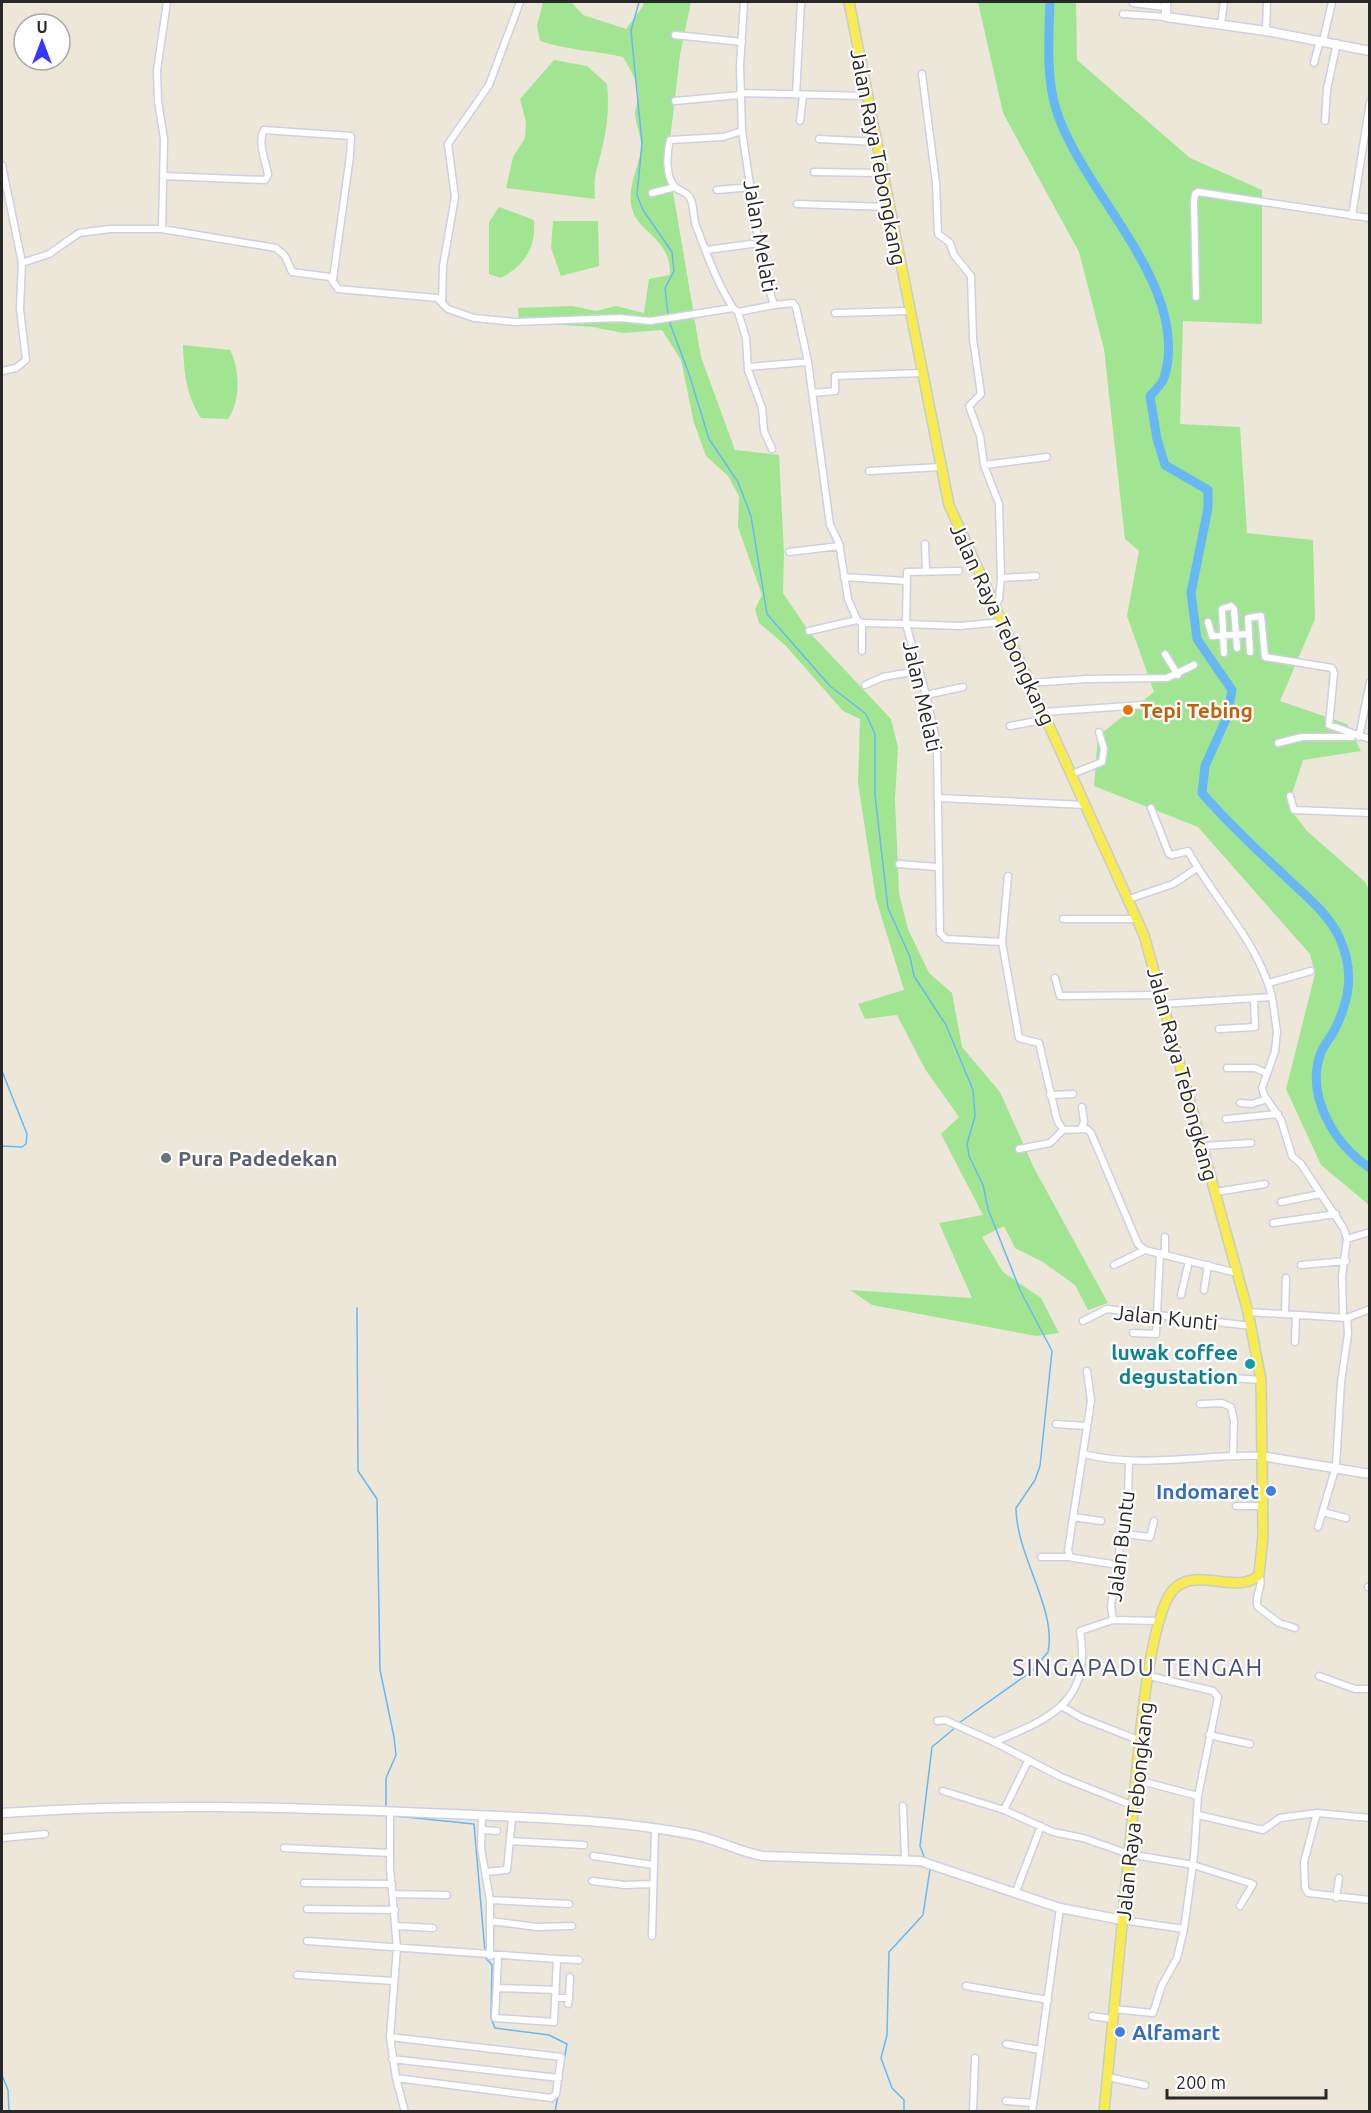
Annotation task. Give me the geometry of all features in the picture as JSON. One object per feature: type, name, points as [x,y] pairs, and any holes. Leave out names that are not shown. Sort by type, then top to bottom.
[{"type":"main road","name":"Jalan Raya Tebongkang","points":[[849,2],[951,512],[1137,919],[1216,1192],[1248,1312],[1261,1380],[1262,1506],[1259,1575],[1247,1581],[1193,1580],[1181,1583],[1170,1594],[1159,1621],[1141,1741],[1104,2112]]},
{"type":"main road","points":[[1166,9],[1221,24],[1370,51]]},
{"type":"main road","points":[[1261,1456],[1336,1466],[1370,1474]]},
{"type":"main road","points":[[2,1813],[123,1808],[274,1807],[482,1816],[655,1830],[698,1836],[742,1852],[763,1856],[920,1860],[1060,1908],[1122,1920]]},
{"type":"street","points":[[162,229],[164,139],[158,101],[157,70],[167,2]]},
{"type":"street","points":[[442,303],[443,266],[455,197],[448,144],[489,85],[520,2]]},
{"type":"street","name":"Jalan Melati","points":[[744,2],[740,94],[742,131],[762,267],[774,305],[795,304],[813,393],[825,498],[831,529],[840,546],[848,599],[859,622],[906,624],[917,671],[926,695],[937,744],[940,798],[937,867],[942,937],[1002,942]]},
{"type":"street","points":[[796,95],[801,2]]},
{"type":"street","points":[[1221,24],[1224,2]]},
{"type":"street","points":[[1266,31],[1267,2]]},
{"type":"street","points":[[1314,63],[1332,2]]},
{"type":"street","points":[[1132,3],[1166,9]]},
{"type":"street","points":[[1123,14],[1166,9]]},
{"type":"street","points":[[675,35],[742,42]]},
{"type":"street","points":[[1325,121],[1327,89],[1337,44]]},
{"type":"street","points":[[922,74],[936,183],[938,234],[951,246],[954,255],[968,270],[972,282],[973,339],[981,394],[969,406],[981,436],[984,465],[999,504],[1001,578],[999,599],[994,606]]},
{"type":"street","points":[[675,101],[740,94],[867,96]]},
{"type":"street","points":[[800,121],[803,96]]},
{"type":"street","points":[[1352,216],[1370,102]]},
{"type":"street","points":[[163,176],[265,180],[268,175],[262,150],[264,130],[351,136],[333,279],[338,289],[437,298],[448,309],[474,318],[515,322],[619,318],[650,321],[774,305]]},
{"type":"street","points":[[742,131],[723,137],[670,140],[668,163],[675,187],[689,195],[695,222],[711,268],[735,310],[746,338],[748,367],[762,408],[764,431],[772,449]]},
{"type":"street","points":[[819,140],[876,142]]},
{"type":"street","points":[[2,165],[22,263],[20,309],[26,360],[16,368],[2,371]]},
{"type":"street","points":[[814,172],[882,173]]},
{"type":"street","points":[[652,193],[675,187]]},
{"type":"street","points":[[717,190],[752,187]]},
{"type":"street","points":[[1196,297],[1194,202],[1195,194],[1198,192],[1267,200],[1370,218]]},
{"type":"street","points":[[797,204],[889,207]]},
{"type":"street","points":[[22,263],[49,254],[79,233],[110,229],[162,229],[276,248],[285,256],[292,272],[333,279]]},
{"type":"street","points":[[706,250],[759,243]]},
{"type":"street","points":[[835,313],[909,310]]},
{"type":"street","points":[[748,367],[808,362]]},
{"type":"street","points":[[813,393],[834,391],[835,376],[922,373]]},
{"type":"street","points":[[984,465],[1047,457]]},
{"type":"street","points":[[869,471],[941,467]]},
{"type":"street","points":[[925,544],[926,570]]},
{"type":"street","points":[[789,552],[840,546]]},
{"type":"street","points":[[959,571],[908,571],[906,624],[960,626],[1002,622]]},
{"type":"street","points":[[1001,578],[1036,576]]},
{"type":"street","points":[[844,577],[906,581]]},
{"type":"street","points":[[1224,652],[1222,609],[1231,606],[1234,609],[1237,648]]},
{"type":"street","points":[[1250,652],[1248,618],[1261,615],[1265,657],[1332,668],[1334,673],[1329,725],[1370,739]]},
{"type":"street","points":[[809,632],[859,622],[862,651]]},
{"type":"street","points":[[1208,622],[1212,636],[1249,634]]},
{"type":"street","points":[[1165,654],[1178,675]]},
{"type":"street","points":[[1030,683],[1087,679],[1162,679],[1178,675],[1194,665]]},
{"type":"street","points":[[865,685],[883,677],[917,671]]},
{"type":"street","points":[[1357,736],[1370,682]]},
{"type":"street","points":[[926,695],[963,687]]},
{"type":"street","points":[[1010,726],[1045,716],[1142,705]]},
{"type":"street","points":[[1072,774],[1102,762],[1104,749],[1099,732]]},
{"type":"street","points":[[1278,742],[1302,738],[1357,736]]},
{"type":"street","points":[[1290,796],[1294,810],[1370,813]]},
{"type":"street","points":[[940,798],[1012,804],[1086,805]]},
{"type":"street","points":[[1151,808],[1169,854],[1186,850],[1243,935],[1269,983],[1276,1042],[1271,1065],[1262,1088],[1278,1114],[1289,1150],[1336,1214],[1347,1239],[1346,1261],[1342,1276],[1348,1334],[1336,1466],[1318,1527]]},
{"type":"street","points":[[899,864],[937,867]]},
{"type":"street","points":[[1129,899],[1173,884],[1197,868]]},
{"type":"street","points":[[1008,876],[1002,942],[1019,1038],[1034,1040],[1040,1044],[1050,1095],[1057,1120],[1063,1130]]},
{"type":"street","points":[[1063,919],[1137,919]]},
{"type":"street","points":[[1269,983],[1311,971]]},
{"type":"street","points":[[1055,978],[1060,996],[1162,999],[1272,997]]},
{"type":"street","points":[[1219,1029],[1255,1027],[1254,999]]},
{"type":"street","points":[[1227,1068],[1255,1068],[1266,1073]]},
{"type":"street","points":[[1050,1095],[1073,1094]]},
{"type":"street","points":[[1240,1103],[1252,1104],[1267,1099]]},
{"type":"street","points":[[1081,1129],[1084,1122],[1082,1107]]},
{"type":"street","points":[[1226,1119],[1278,1114]]},
{"type":"street","points":[[1019,1149],[1050,1143],[1063,1130],[1087,1129],[1143,1248]]},
{"type":"street","points":[[1203,1146],[1251,1143]]},
{"type":"street","points":[[1216,1192],[1265,1184]]},
{"type":"street","points":[[1281,1202],[1320,1194]]},
{"type":"street","points":[[1273,1223],[1336,1214]]},
{"type":"street","points":[[1347,1239],[1370,1232]]},
{"type":"street","points":[[1133,1333],[1155,1335],[1165,1237]]},
{"type":"street","points":[[1114,1265],[1143,1248],[1237,1273]]},
{"type":"street","points":[[1181,1295],[1189,1261]]},
{"type":"street","points":[[1301,1265],[1346,1261]]},
{"type":"street","points":[[1204,1290],[1208,1265]]},
{"type":"street","points":[[1285,1314],[1286,1278]]},
{"type":"street","points":[[1248,1312],[1345,1317],[1370,1309]]},
{"type":"street","name":"Jalan Kunti","points":[[1083,1321],[1102,1311],[1158,1314],[1251,1326]]},
{"type":"street","points":[[1295,1342],[1296,1314]]},
{"type":"street","points":[[1070,1557],[1068,1546],[1091,1401],[1088,1371]]},
{"type":"street","points":[[1168,1374],[1261,1380]]},
{"type":"street","points":[[1200,1404],[1222,1403],[1231,1407],[1234,1421],[1233,1455]]},
{"type":"street","points":[[1056,1425],[1088,1426]]},
{"type":"street","points":[[1084,1454],[1129,1461],[1182,1460],[1233,1455],[1261,1456]]},
{"type":"street","name":"Jalan Buntu","points":[[1129,1461],[1123,1534],[1112,1606],[1113,1620],[1159,1621]]},
{"type":"street","points":[[1236,1506],[1262,1506]]},
{"type":"street","points":[[1323,1512],[1346,1518]]},
{"type":"street","points":[[1073,1517],[1101,1521]]},
{"type":"street","points":[[1123,1534],[1150,1538],[1154,1521]]},
{"type":"street","points":[[1041,1557],[1070,1557],[1118,1565]]},
{"type":"street","points":[[1259,1575],[1262,1581],[1257,1597],[1258,1607],[1279,1623],[1295,1628]]},
{"type":"street","points":[[994,1743],[1021,1731],[1063,1707],[1077,1684],[1082,1669],[1083,1645],[1080,1631],[1113,1620]]},
{"type":"street","points":[[1092,2016],[1153,2013],[1162,1985],[1177,1958],[1184,1929],[1193,1864],[1198,1796],[1217,1694],[1149,1676]]},
{"type":"street","points":[[1319,1676],[1355,1689],[1370,1689]]},
{"type":"street","points":[[1063,1707],[1082,1718],[1141,1741]]},
{"type":"street","points":[[938,1721],[945,1720],[1028,1761],[1134,1806]]},
{"type":"street","points":[[1209,1735],[1250,1744]]},
{"type":"street","points":[[1004,1810],[1028,1761]]},
{"type":"street","points":[[1137,1780],[1198,1796]]},
{"type":"street","points":[[943,1791],[1129,1854],[1193,1864],[1254,1885],[1240,1906]]},
{"type":"street","points":[[903,1806],[905,1858]]},
{"type":"street","points":[[390,1812],[390,1853],[397,1948],[390,2037],[392,2059],[405,2112]]},
{"type":"street","points":[[1198,1815],[1263,1830],[1280,1818],[1317,1813],[1370,1818]]},
{"type":"street","points":[[1317,1813],[1304,1862],[1305,1888],[1308,1893],[1336,1898],[1370,1900]]},
{"type":"street","points":[[482,1816],[485,1872],[490,1900],[490,1956]]},
{"type":"street","points":[[485,1872],[507,1871],[512,1818]]},
{"type":"street","points":[[1016,1894],[1041,1826]]},
{"type":"street","points":[[482,1830],[497,1831]]},
{"type":"street","points":[[652,1936],[655,1830]]},
{"type":"street","points":[[2,1838],[45,1834]]},
{"type":"street","points":[[511,1841],[584,1845]]},
{"type":"street","points":[[284,1848],[390,1853]]},
{"type":"street","points":[[593,1856],[653,1865]]},
{"type":"street","points":[[1336,1898],[1339,1878]]},
{"type":"street","points":[[592,1881],[625,1885],[652,1884]]},
{"type":"street","points":[[304,1883],[392,1884]]},
{"type":"street","points":[[393,1894],[447,1895]]},
{"type":"street","points":[[490,1900],[569,1905]]},
{"type":"street","points":[[1032,2112],[1060,1908]]},
{"type":"street","points":[[307,1909],[394,1910]]},
{"type":"street","points":[[1122,1920],[1184,1929]]},
{"type":"street","points":[[491,1921],[537,1927],[572,1926]]},
{"type":"street","points":[[396,1926],[433,1928]]},
{"type":"street","points":[[307,1941],[498,1957],[579,1960]]},
{"type":"street","points":[[498,1957],[495,2015],[500,2020],[554,2022],[558,1959]]},
{"type":"street","points":[[297,1975],[394,1981]]},
{"type":"street","points":[[556,1998],[569,2001],[570,1977]]},
{"type":"street","points":[[966,1986],[1048,2000]]},
{"type":"street","points":[[497,1988],[556,1990]]},
{"type":"street","points":[[390,2037],[560,2056],[560,2078],[556,2094],[550,2098],[396,2078]]},
{"type":"street","points":[[1006,2044],[1040,2050]]},
{"type":"street","points":[[974,2112],[975,2058]]},
{"type":"street","points":[[392,2059],[560,2078]]},
{"type":"street","points":[[1108,2078],[1145,2085]]},
{"type":"street","points":[[1006,2101],[1033,2103]]},
{"type":"green space","points":[[543,2],[571,2],[583,15],[626,29],[643,6],[643,2],[691,2],[680,55],[670,140],[671,180],[701,357],[735,450],[779,455],[784,553],[783,593],[810,633],[891,719],[898,747],[895,800],[899,893],[908,929],[929,973],[952,993],[962,1047],[1000,1092],[1034,1168],[1108,1303],[1088,1310],[1075,1285],[1043,1262],[1015,1248],[1004,1226],[982,1237],[1003,1272],[1041,1298],[1059,1333],[1036,1336],[872,1305],[850,1290],[972,1298],[939,1223],[983,1215],[941,1134],[959,1117],[925,1069],[897,1015],[865,1019],[858,1004],[904,990],[876,899],[858,783],[860,719],[843,711],[785,645],[759,623],[755,609],[762,595],[738,527],[739,496],[728,476],[706,456],[694,423],[681,360],[662,330],[624,333],[592,327],[519,322],[518,308],[572,306],[596,311],[616,306],[644,313],[649,279],[670,275],[665,251],[639,222],[631,204],[632,185],[641,150],[635,114],[638,90],[633,75],[623,57],[540,41],[537,26]]},
{"type":"green space","points":[[978,2],[1076,2],[1077,60],[1190,158],[1262,190],[1262,324],[1183,321],[1180,424],[1240,427],[1247,533],[1313,540],[1315,619],[1280,701],[1347,724],[1361,751],[1303,760],[1288,806],[1307,831],[1365,882],[1369,890],[1369,1205],[1321,1165],[1286,1089],[1315,974],[1310,954],[1198,827],[1094,786],[1098,736],[1154,692],[1127,616],[1139,551],[1125,539],[1104,349],[1079,252],[1003,113]]},
{"type":"green space","points":[[554,60],[587,66],[607,84],[607,122],[595,176],[595,199],[506,188],[513,157],[525,138],[526,122],[520,99]]},
{"type":"green space","points":[[499,207],[534,220],[533,239],[527,255],[517,267],[501,278],[489,274],[489,222]]},
{"type":"green space","points":[[553,221],[598,221],[599,266],[561,276],[551,248]]},
{"type":"green space","points":[[183,345],[230,350],[236,366],[238,385],[235,403],[228,419],[201,418],[192,401],[187,383]]},
{"type":"waterway","points":[[639,2],[631,31],[642,143],[637,195],[643,210],[672,252],[674,271],[665,288],[668,316]]},
{"type":"waterway","points":[[1050,2],[1049,67],[1055,106],[1068,138],[1086,171],[1149,273],[1163,308],[1169,343],[1164,378],[1150,396],[1157,439],[1165,465],[1208,490],[1208,508],[1191,593],[1197,639],[1232,690],[1227,717],[1205,766],[1202,793],[1316,906],[1336,930],[1347,962],[1349,984],[1336,1027],[1320,1055],[1317,1087],[1320,1103],[1335,1133],[1345,1147],[1370,1168]]},
{"type":"waterway","points":[[669,321],[689,374],[709,439],[738,482],[751,516],[767,614],[830,686],[866,714],[875,734],[875,795],[888,908],[910,957],[914,976],[946,1025],[973,1090],[975,1116],[967,1144],[969,1156],[983,1185],[988,1209],[1020,1290],[1052,1351],[1040,1466],[1035,1480],[1016,1508],[1022,1544],[1047,1618],[1048,1652],[1032,1671],[959,1723]]},
{"type":"waterway","points":[[2,1071],[27,1134],[26,1144],[22,1147],[2,1146]]},
{"type":"waterway","points":[[357,1308],[358,1471],[377,1499],[380,1670],[396,1755],[386,1778],[386,1807]]},
{"type":"waterway","points":[[925,1859],[920,1846],[932,1747],[956,1727]]},
{"type":"waterway","points":[[395,1816],[474,1824],[485,1952]]},
{"type":"waterway","points":[[904,2112],[904,2100],[892,2088],[881,2058],[887,2035],[889,1952],[923,1915],[930,1869]]},
{"type":"waterway","points":[[485,1957],[492,1965],[491,2018],[495,2028],[549,2035],[567,2044],[555,2112]]},
{"type":"waterway","points":[[2,2075],[8,2090],[9,2112]]},
{"type":"place","name":"Tepi Tebing","points":[[1128,710]]},
{"type":"place","name":"Pura Padedekan","points":[[166,1158]]},
{"type":"place","name":"luwak coffee degustation","points":[[1250,1364]]},
{"type":"place","name":"Indomaret","points":[[1271,1491]]},
{"type":"place","name":"Alfamart","points":[[1120,2032]]},
{"type":"district","name":"SINGAPADU TENGAH","points":[[1138,1667]]}]
